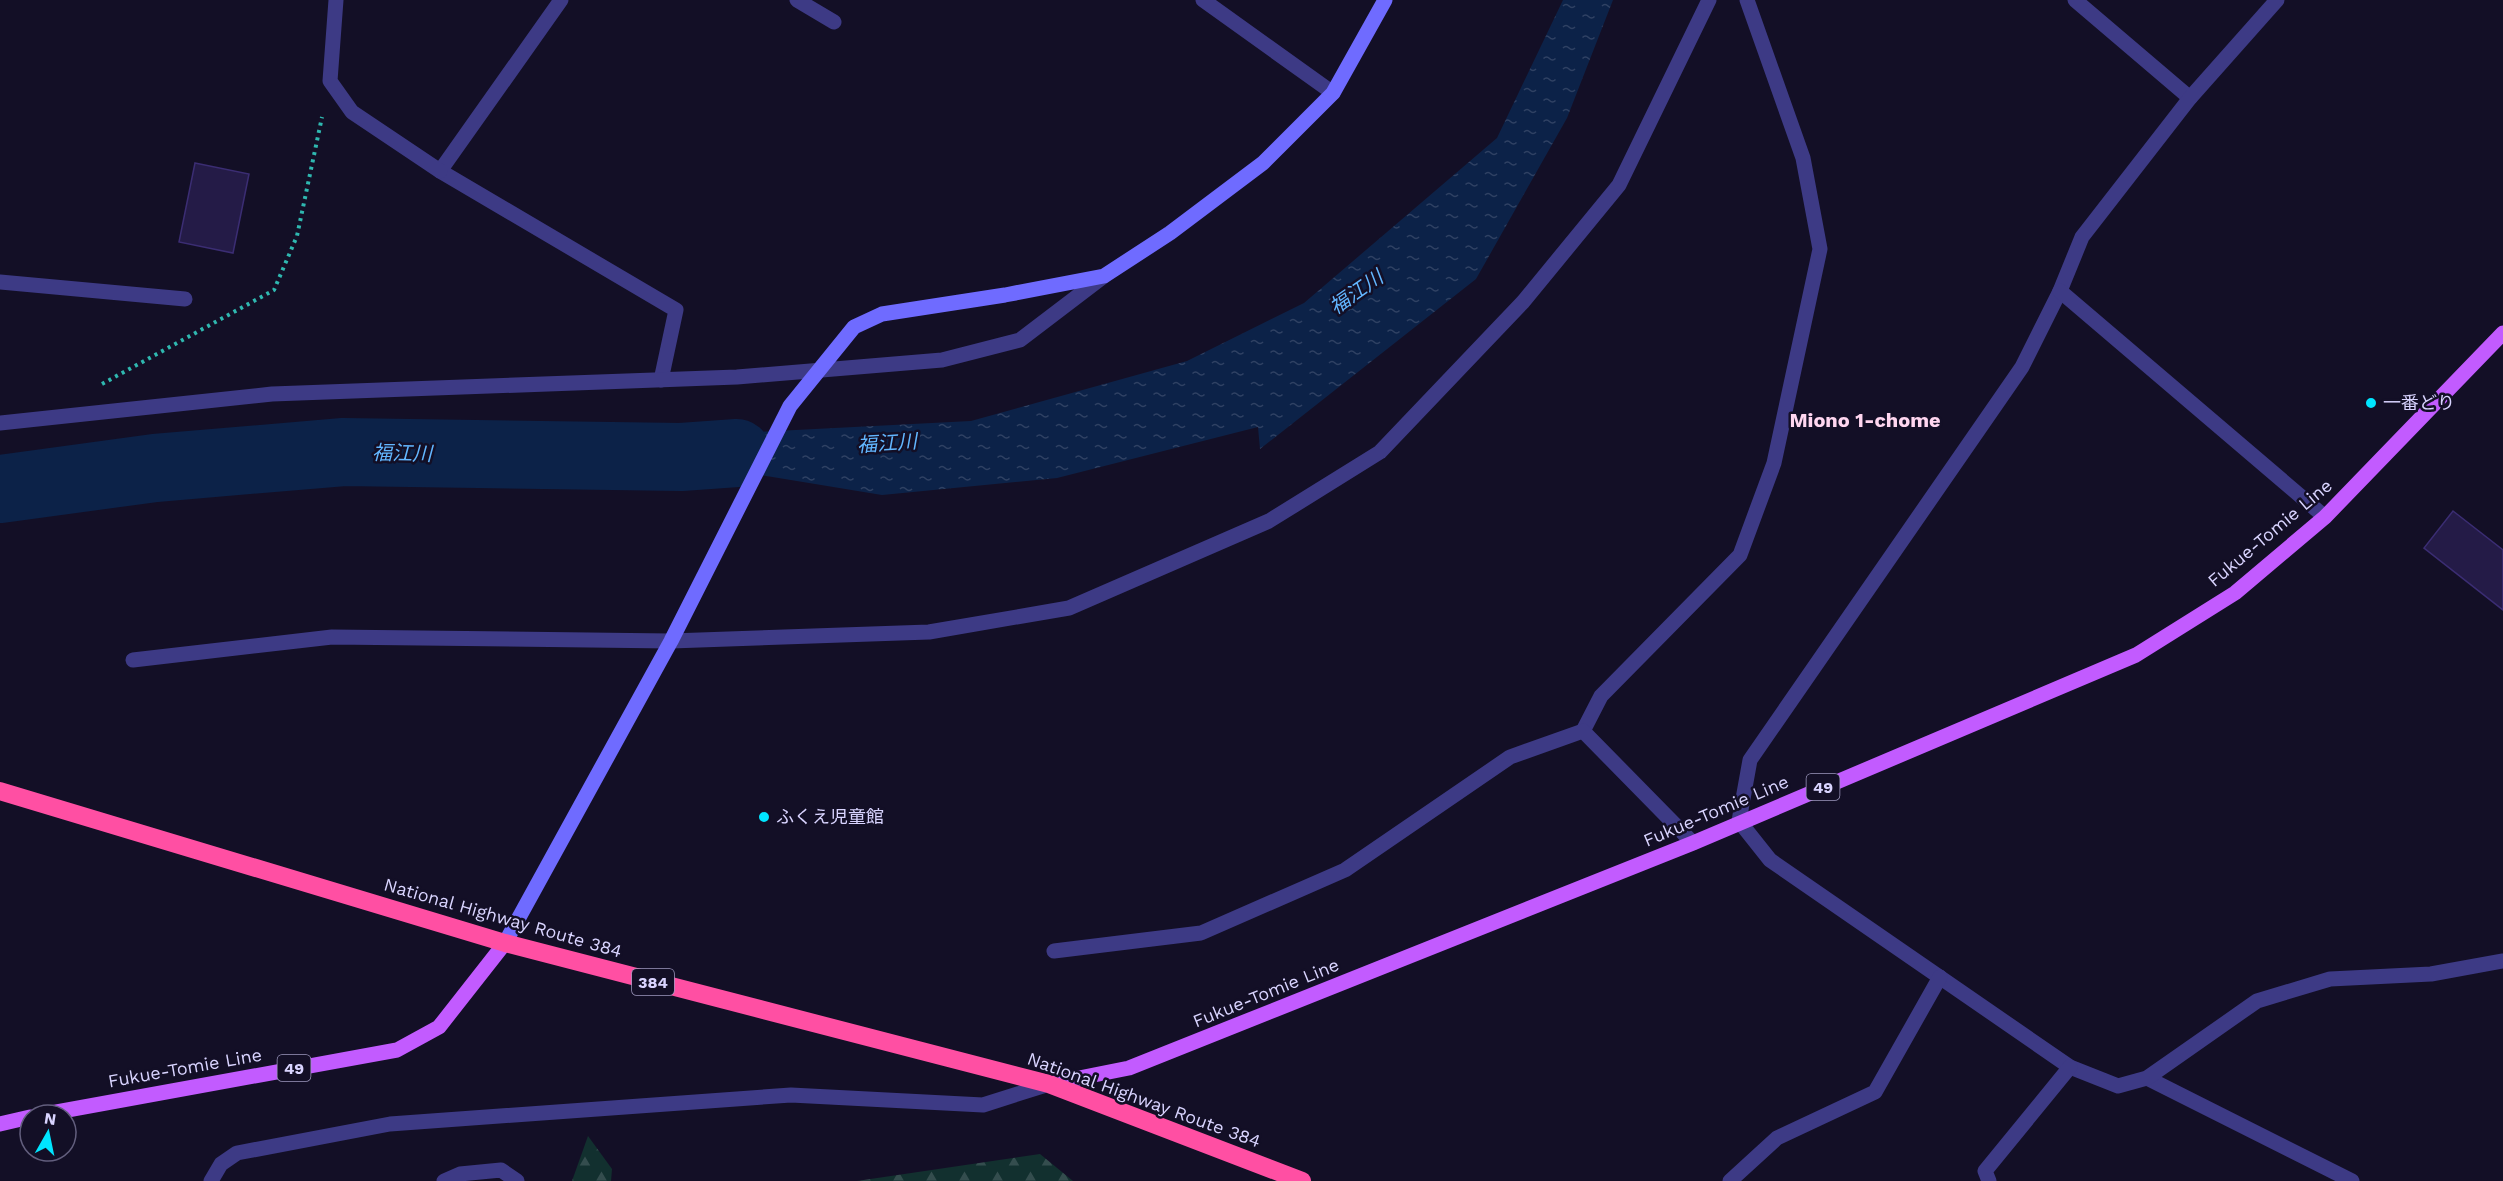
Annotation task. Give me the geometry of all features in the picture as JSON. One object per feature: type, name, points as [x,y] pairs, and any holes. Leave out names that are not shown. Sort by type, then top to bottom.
[{"type":"highway","name":"National Highway Route 384","points":[[0,791],[505,943],[1049,1084],[1302,1181]]},
{"type":"main road","name":"Fukue-Tomie Line","points":[[1049,1084],[1130,1068],[1693,843],[1739,821],[2046,696],[2136,656],[2235,592],[2325,517],[2503,333]]},
{"type":"main road","name":"Fukue-Tomie Line","points":[[78,1108],[397,1050],[439,1027],[505,943]]},
{"type":"main road","points":[[0,1124],[18,1120]]},
{"type":"street","points":[[336,0],[330,81],[352,112],[440,171],[676,310],[661,380]]},
{"type":"street","points":[[440,171],[561,0]]},
{"type":"street","points":[[797,0],[834,22]]},
{"type":"street","points":[[1203,0],[1333,93]]},
{"type":"street","points":[[0,423],[272,394],[737,377],[942,360],[1020,340],[1104,276],[1170,234],[1263,163],[1333,93],[1385,0]]},
{"type":"street","points":[[133,660],[332,637],[671,641],[929,632],[1069,608],[1269,520],[1380,452],[1523,302],[1619,185],[1709,0]]},
{"type":"street","points":[[1054,951],[1201,933],[1345,870],[1510,757],[1583,731],[1601,696],[1740,555],[1774,463],[1820,249],[1803,158],[1747,0]]},
{"type":"street","points":[[2075,0],[2190,98]]},
{"type":"street","points":[[2277,0],[2190,98],[2082,237],[2060,291],[2022,367],[1750,760],[1739,821],[1770,860],[2070,1067],[2118,1086],[2147,1078],[2257,1000],[2330,979],[2432,974],[2503,961]]},
{"type":"street","points":[[505,943],[671,641],[790,406],[837,345],[854,327],[882,314],[1005,296],[1104,276]]},
{"type":"street","points":[[0,282],[184,299]]},
{"type":"street","points":[[2060,291],[2325,517]]},
{"type":"street","points":[[1583,731],[1693,843]]},
{"type":"street","points":[[1730,1181],[1778,1138],[1875,1092],[1940,977]]},
{"type":"street","points":[[1989,1181],[1985,1171],[2070,1067]]},
{"type":"street","points":[[2147,1078],[2352,1181]]},
{"type":"street","points":[[211,1181],[221,1164],[237,1153],[390,1124],[791,1095],[982,1105],[1049,1084]]},
{"type":"street","points":[[444,1181],[460,1174],[501,1170],[517,1181]]},
{"type":"path","points":[[91,390],[274,290],[297,236],[330,81]]},
{"type":"green space","points":[[588,1136],[612,1169],[611,1181],[572,1181]]},
{"type":"green space","points":[[1040,1154],[1073,1181],[857,1181]]},
{"type":"water","points":[[1563,0],[1613,0],[1567,118],[1476,279],[1260,449],[1258,427],[1057,478],[882,495],[558,442],[971,421],[1187,361],[1304,303],[1497,138]]},
{"type":"building","points":[[195,163],[249,174],[233,253],[179,242]]},
{"type":"building","points":[[2453,511],[2503,550],[2503,610],[2424,548]]},
{"type":"waterway","name":"福江川","points":[[0,489],[155,468],[344,452],[681,457],[737,453]]},
{"type":"place","name":"一番どり","points":[[2371,403]]},
{"type":"place","name":"ふくえ児童館","points":[[764,817]]},
{"type":"district","name":"Miono 1-chome","points":[[1865,420]]}]
